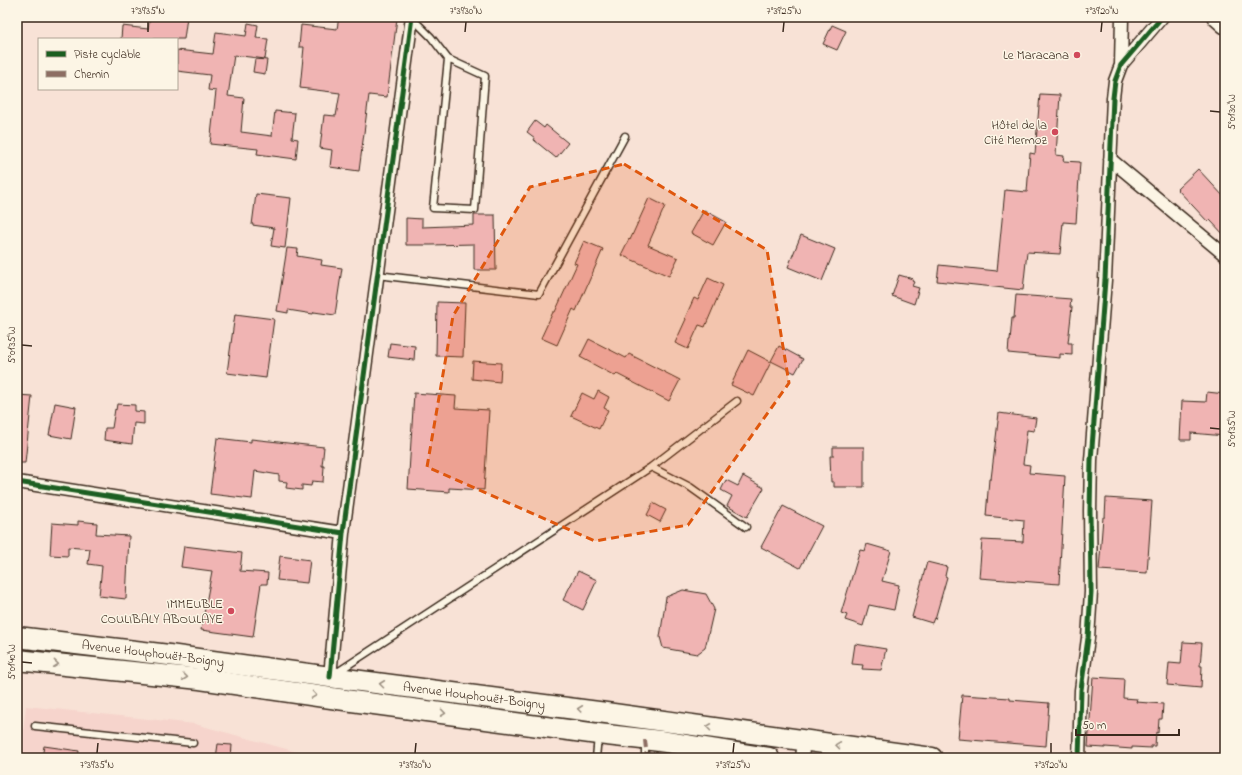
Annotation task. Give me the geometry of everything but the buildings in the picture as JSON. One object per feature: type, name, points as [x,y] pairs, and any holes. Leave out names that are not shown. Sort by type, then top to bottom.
[{"type":"highway","name":"Avenue Houphouët-Boigny","points":[[17,637],[169,655],[606,713],[803,749],[932,758]]},
{"type":"highway","name":"Avenue Houphouët-Boigny","points":[[17,660],[200,679],[598,734],[645,749],[769,758]]},
{"type":"main road","points":[[1216,17],[1225,25]]},
{"type":"street","points":[[330,677],[344,533],[412,17]]},
{"type":"street","points":[[1079,758],[1081,690],[1088,638],[1091,592],[1091,460],[1105,280],[1113,98],[1116,81],[1121,66],[1122,17]]},
{"type":"street","points":[[1121,66],[1162,17]]},
{"type":"street","points":[[1110,159],[1225,255]]},
{"type":"street","points":[[17,482],[344,533]]},
{"type":"lane","points":[[412,17],[432,37],[448,59],[485,76],[475,210],[433,208],[448,59]]},
{"type":"lane","points":[[377,275],[539,294],[625,136]]},
{"type":"lane","points":[[330,677],[651,467],[736,401]]},
{"type":"lane","points":[[651,467],[690,487],[746,527]]},
{"type":"lane","points":[[34,726],[193,743]]},
{"type":"lane","points":[[596,758],[598,734]]},
{"type":"highlighted area","points":[[624,164],[767,250],[789,383],[688,525],[595,541],[427,467],[453,316],[530,187]]},
{"type":"shaded area","points":[[26,706],[195,724],[319,758],[20,758]]},
{"type":"marked path","points":[[645,740],[647,758]]},
{"type":"cycle path","points":[[330,677],[343,533],[412,17]]},
{"type":"cycle path","points":[[1079,758],[1081,690],[1088,638],[1091,592],[1091,460],[1105,280],[1113,98],[1115,81],[1121,65],[1162,17]]},
{"type":"cycle path","points":[[17,482],[343,533]]},
{"type":"place","name":"Le Maracana","points":[[1077,55]]},
{"type":"place","name":"Hôtel de la Cité Mermoz","points":[[1055,132]]},
{"type":"place","name":"IMMEUBLE COULIBALY ABOULAYE","points":[[231,611]]}]
